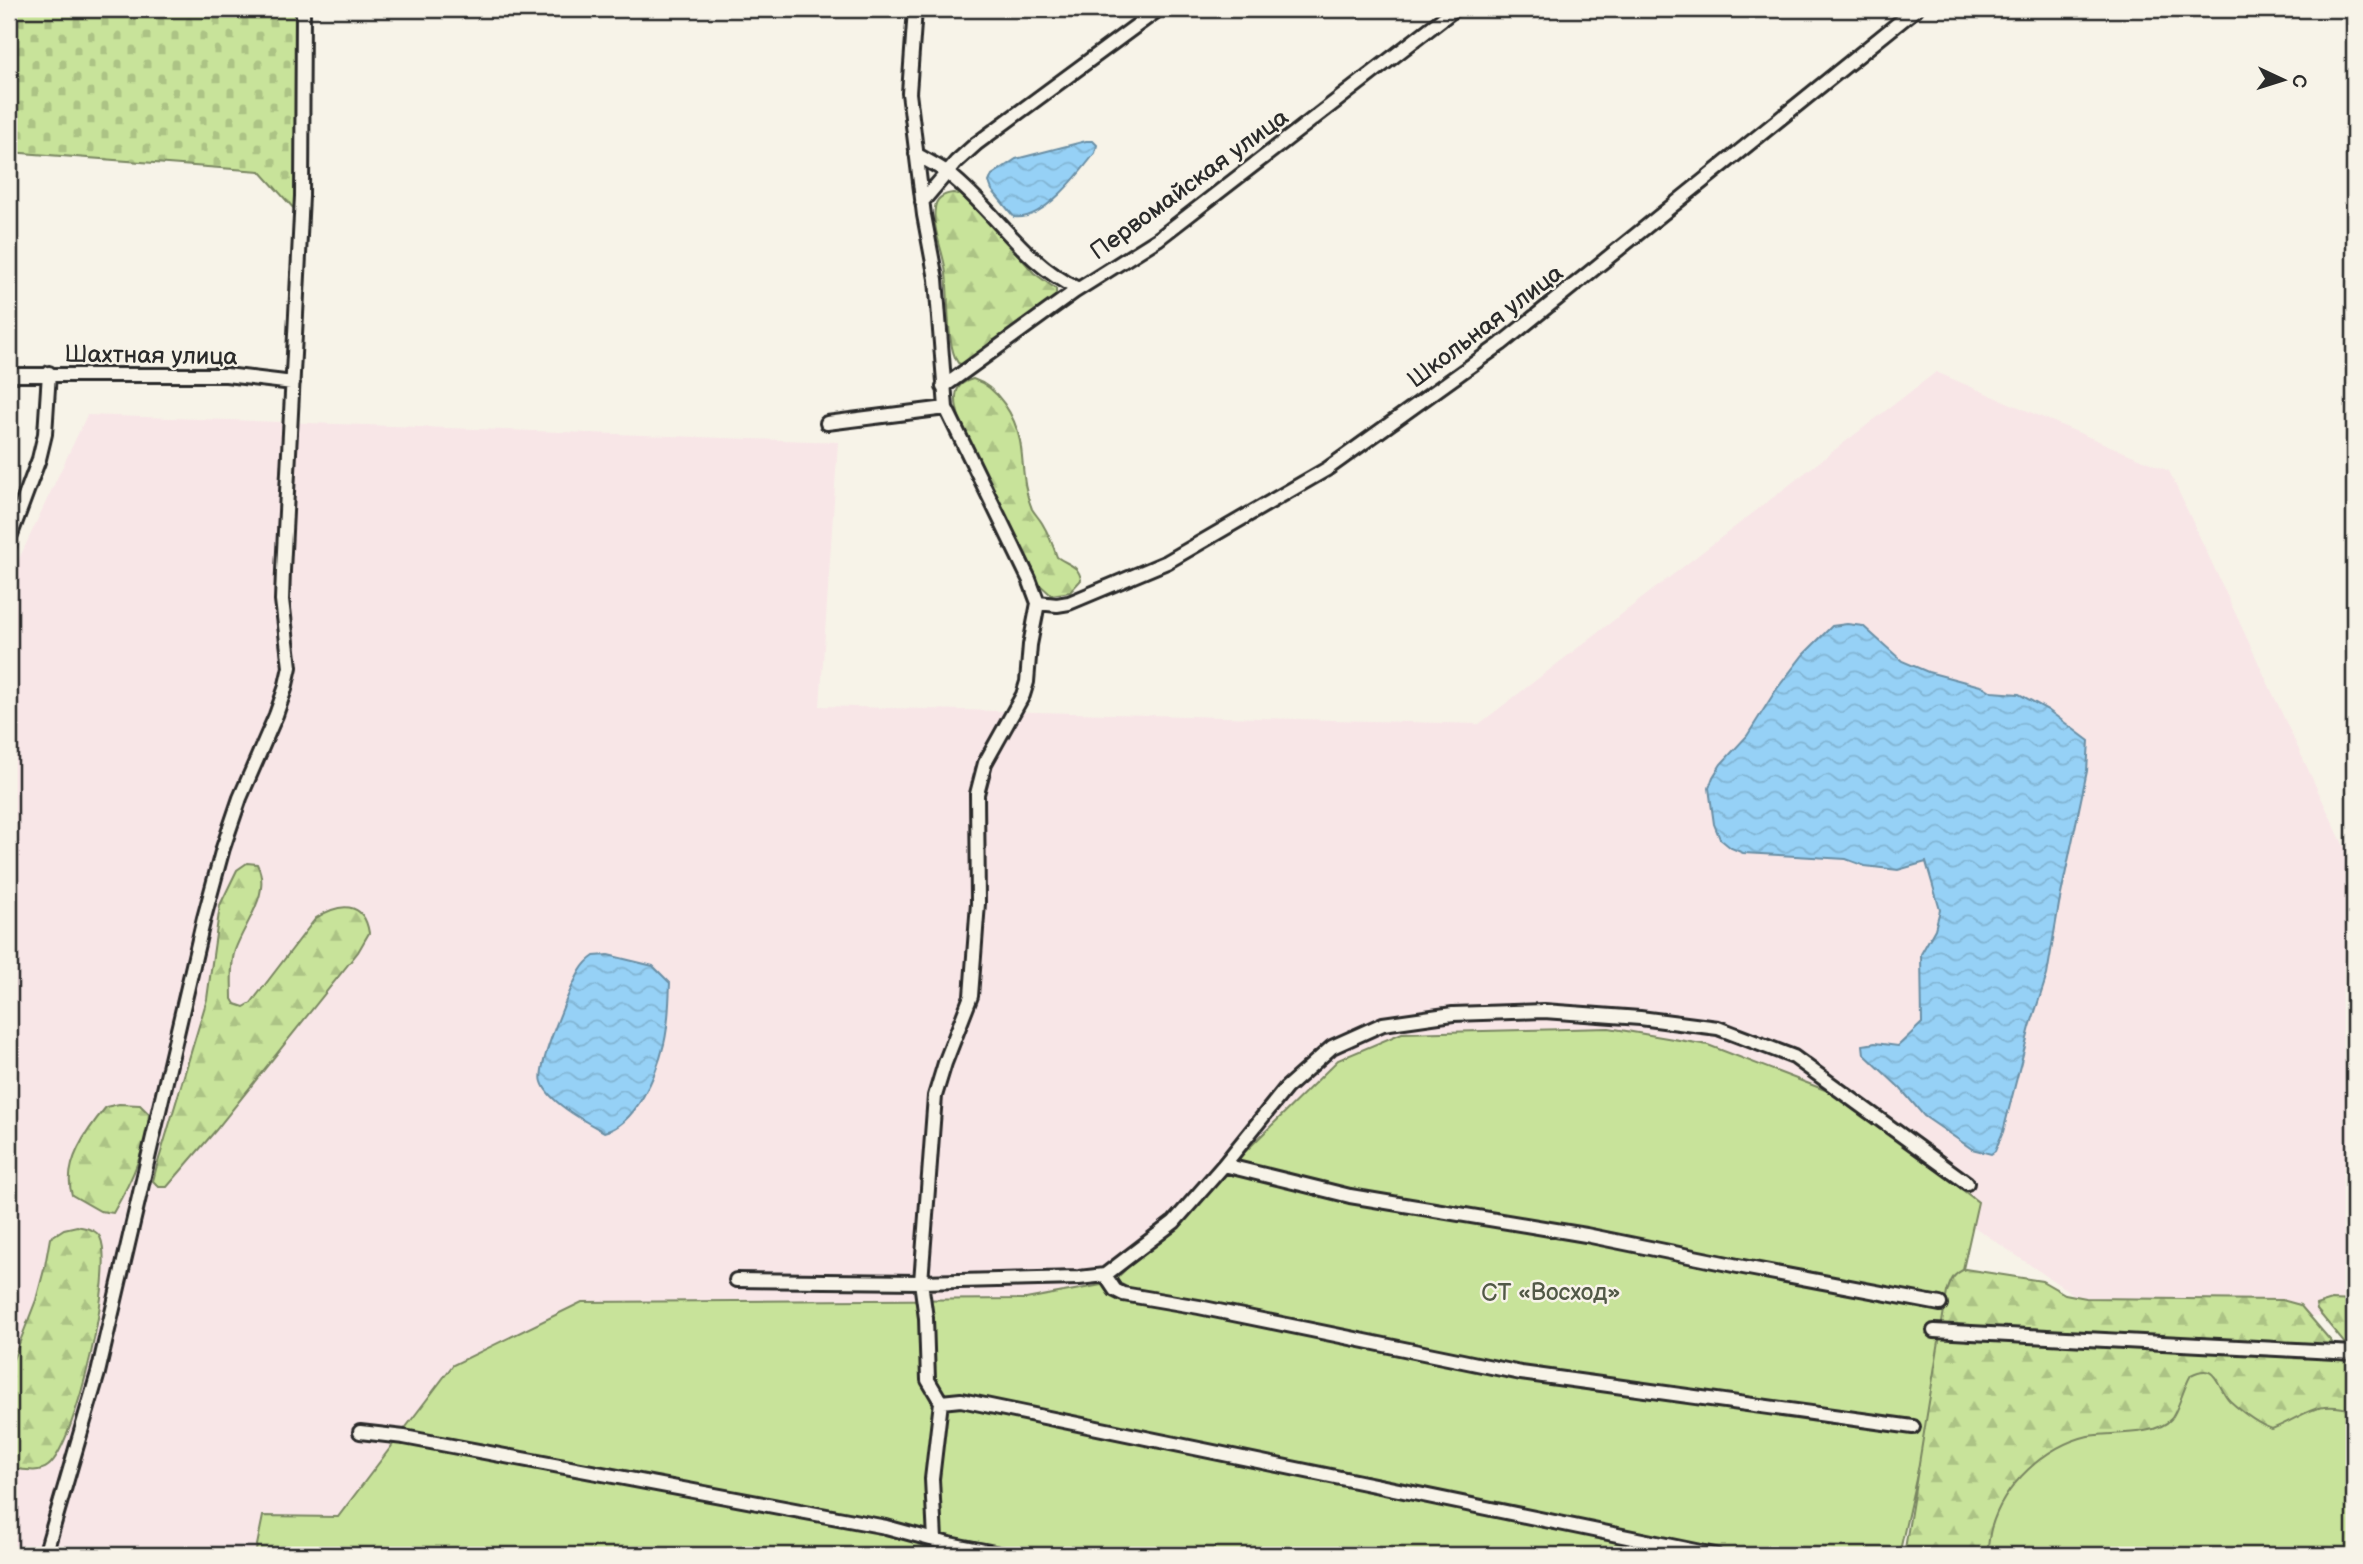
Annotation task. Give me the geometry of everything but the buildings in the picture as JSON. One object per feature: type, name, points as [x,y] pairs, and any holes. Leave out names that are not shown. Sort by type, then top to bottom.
[{"type":"street","points":[[45,1555],[98,1373],[204,918],[223,848],[240,798],[276,715],[290,667],[282,600],[302,195],[303,9]]},
{"type":"street","points":[[915,9],[909,93],[922,202],[936,279],[946,408],[1029,579],[1038,603],[1023,695],[985,763],[977,794],[978,903],[971,996],[935,1096],[921,1282],[929,1380],[932,1390],[941,1402],[932,1479],[935,1540]]},
{"type":"street","points":[[922,202],[976,144],[1158,9]]},
{"type":"street","name":"Первомайская улица","points":[[943,387],[1078,289],[1158,239],[1455,9]]},
{"type":"street","name":"Школьная улица","points":[[1038,603],[1069,603],[1167,562],[1327,469],[1501,344],[1916,9]]},
{"type":"street","points":[[916,154],[947,173],[1035,262],[1078,289]]},
{"type":"street","points":[[9,540],[46,434],[49,373]]},
{"type":"street","name":"Шахтная улица","points":[[9,375],[226,374],[293,383]]},
{"type":"street","points":[[827,423],[946,408]]},
{"type":"street","points":[[736,1280],[921,1282],[1105,1275],[1174,1222],[1286,1088],[1332,1047],[1382,1024],[1453,1013],[1544,1011],[1640,1018],[1718,1028],[1794,1057],[1967,1183]]},
{"type":"street","points":[[1224,1165],[1350,1196],[1586,1235],[1940,1304]]},
{"type":"street","points":[[1105,1275],[1115,1290],[1123,1294],[1199,1307],[1508,1371],[1913,1427]]},
{"type":"street","points":[[1934,1331],[2354,1353]]},
{"type":"street","points":[[941,1402],[961,1400],[1716,1555]]},
{"type":"street","points":[[360,1432],[404,1437],[886,1527],[935,1540],[948,1550],[1005,1555]]},
{"type":"shaded area","points":[[1936,372],[2169,471],[2354,868],[2354,1319],[2089,1305],[1760,1081],[1105,1326],[346,1555],[9,1555],[9,580],[87,415],[838,442],[820,706],[1479,724]]},
{"type":"green space","points":[[9,9],[299,11],[295,210],[260,171],[9,152]]},
{"type":"green space","points":[[953,193],[963,195],[971,201],[1034,273],[1056,289],[1056,295],[1051,302],[963,365],[958,363],[951,344],[944,260],[935,223],[937,202]]},
{"type":"green space","points":[[973,379],[998,396],[1010,413],[1020,441],[1025,483],[1032,509],[1041,521],[1057,557],[1075,568],[1080,575],[1081,580],[1070,592],[1051,595],[1039,584],[976,462],[958,413],[956,396],[961,384]]},
{"type":"green space","points":[[247,863],[257,864],[261,886],[255,907],[233,956],[232,999],[235,1004],[244,1007],[251,1003],[316,918],[325,913],[342,907],[356,910],[366,922],[369,933],[358,952],[216,1130],[167,1187],[159,1187],[153,1181],[156,1169],[207,999],[220,905],[237,870]]},
{"type":"green space","name":"СТ «Восход»","points":[[1609,1028],[1708,1045],[1846,1098],[1978,1202],[1899,1555],[255,1555],[263,1516],[338,1517],[453,1365],[582,1302],[1026,1299],[1112,1283],[1338,1060],[1402,1033]]},
{"type":"green space","points":[[119,1104],[140,1105],[149,1114],[137,1165],[113,1213],[100,1211],[72,1195],[70,1171],[78,1148],[91,1126],[106,1107]]},
{"type":"green space","points":[[77,1226],[98,1234],[104,1255],[98,1318],[81,1393],[59,1451],[48,1466],[35,1470],[9,1468],[9,1370],[36,1300],[50,1238],[64,1229]]},
{"type":"green space","points":[[1965,1269],[2042,1281],[2065,1294],[2086,1298],[2282,1300],[2300,1305],[2353,1367],[2354,1411],[2320,1408],[2272,1429],[2250,1417],[2230,1401],[2212,1373],[2200,1372],[2191,1375],[2174,1415],[2164,1425],[2155,1429],[2088,1436],[2072,1441],[2042,1458],[2028,1470],[2005,1497],[1997,1513],[1991,1529],[1987,1555],[1904,1555],[1947,1292],[1953,1278]]},
{"type":"green space","points":[[2332,1300],[2354,1301],[2354,1347],[2345,1344],[2317,1310],[2316,1305]]},
{"type":"green space","points":[[1956,1333],[2344,1363],[2354,1398],[2354,1555],[1904,1555]]},
{"type":"water","points":[[1093,141],[1097,145],[1095,153],[1059,195],[1036,212],[1025,217],[1014,217],[992,190],[989,182],[992,175],[1016,159]]},
{"type":"water","points":[[1832,626],[1863,626],[1902,661],[1928,672],[1984,687],[1992,692],[2019,694],[2048,710],[2089,741],[2087,771],[2047,975],[2030,1027],[2003,1132],[1991,1154],[1972,1149],[1924,1116],[1901,1089],[1864,1054],[1863,1045],[1875,1043],[1898,1046],[1922,1023],[1921,954],[1935,929],[1940,910],[1926,862],[1898,870],[1865,866],[1846,859],[1743,853],[1720,839],[1714,824],[1709,788],[1721,764],[1747,736],[1776,690],[1803,655]]},
{"type":"water","points":[[608,955],[653,966],[670,983],[666,1036],[650,1083],[626,1119],[604,1132],[568,1111],[552,1097],[542,1082],[542,1074],[555,1027],[580,971],[594,956]]}]
